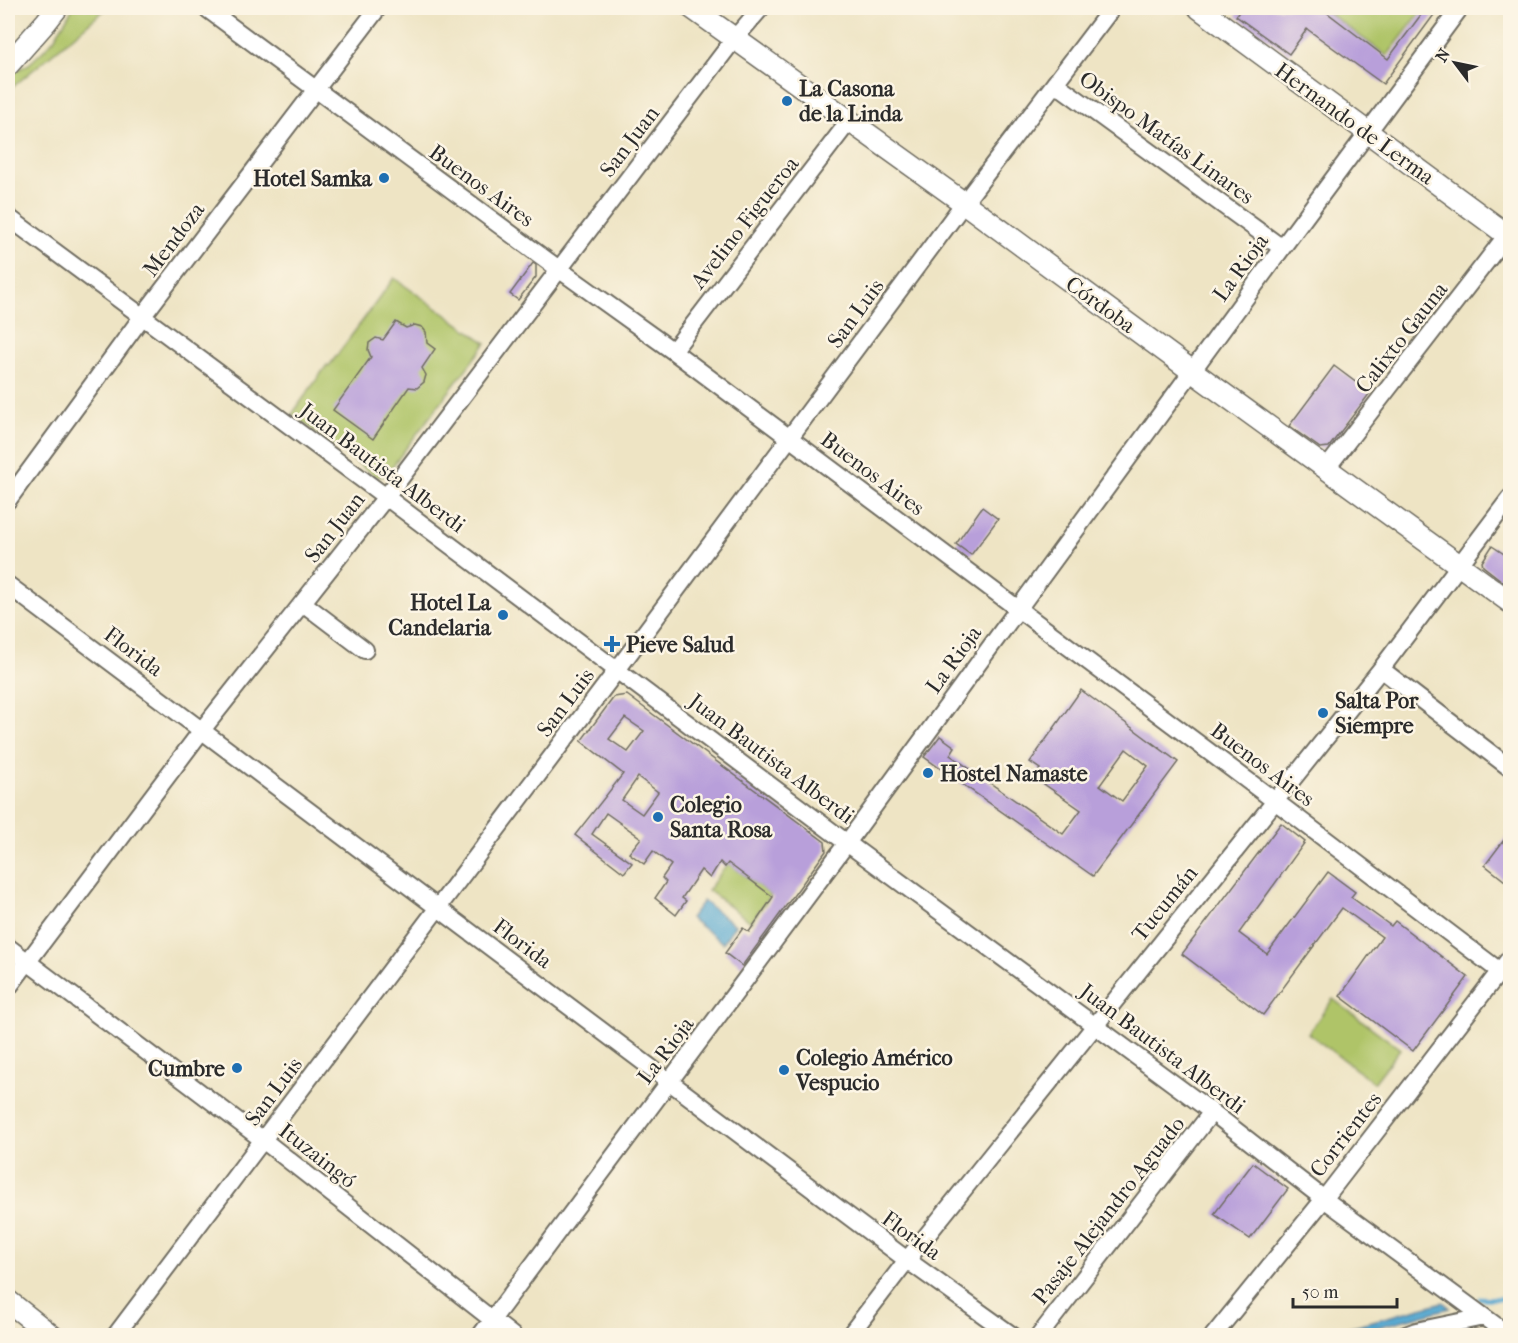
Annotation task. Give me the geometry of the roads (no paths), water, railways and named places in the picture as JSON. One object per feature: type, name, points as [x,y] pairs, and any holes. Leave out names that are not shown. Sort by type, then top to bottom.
[{"type":"main road","points":[[8,65],[57,8]]},
{"type":"main road","name":"Córdoba","points":[[692,8],[850,120],[1510,602]]},
{"type":"main road","name":"Hernando de Lerma","points":[[1199,8],[1510,235]]},
{"type":"main road","points":[[8,1301],[52,1335]]},
{"type":"street","name":"Buenos Aires","points":[[206,8],[672,351],[1275,801],[1507,969]]},
{"type":"street","name":"Mendoza","points":[[8,500],[142,317],[378,8]]},
{"type":"street","name":"San Juan","points":[[8,988],[202,730],[386,497],[760,8]]},
{"type":"street","name":"San Luis","points":[[115,1335],[264,1140],[1112,8]]},
{"type":"street","name":"La Rioja","points":[[480,1335],[847,843],[1460,8]]},
{"type":"street","name":"Obispo Matías Linares","points":[[1055,83],[1282,248]]},
{"type":"street","name":"Avelino Figueroa","points":[[672,351],[850,120]]},
{"type":"street","name":"Juan Bautista Alberdi","points":[[8,217],[847,843],[1095,1024],[1324,1199],[1510,1335]]},
{"type":"street","name":"Calixto Gauna","points":[[1326,469],[1510,235]]},
{"type":"street","name":"Tucumán","points":[[849,1335],[1095,1024],[1381,669],[1510,498]]},
{"type":"street","name":"Florida","points":[[8,585],[907,1260],[1013,1335]]},
{"type":"street","points":[[303,603],[365,650]]},
{"type":"street","points":[[1381,669],[1510,768]]},
{"type":"street","name":"Ituzaingó","points":[[8,946],[264,1140],[513,1335]]},
{"type":"street","name":"Corrientes","points":[[1213,1335],[1507,969]]},
{"type":"street","name":"Pasaje Alejandro Aguado","points":[[1039,1335],[1212,1112]]},
{"type":"street","points":[[1403,1335],[1484,1317]]},
{"type":"water","points":[[703,901],[735,925],[723,943],[690,918]]},
{"type":"water","points":[[1443,1302],[1450,1308],[1348,1335],[1329,1335],[1343,1329]]},
{"type":"waterway","points":[[1480,1298],[1510,1299]]},
{"type":"place","name":"La Casona de la Linda","points":[[787,101]]},
{"type":"place","name":"Hotel Samka","points":[[384,178]]},
{"type":"place","name":"Hotel La Candelaria","points":[[503,615]]},
{"type":"place","name":"Pieve Salud","points":[[612,644]]},
{"type":"place","name":"Salta Por Siempre","points":[[1323,713]]},
{"type":"place","name":"Hostel Namaste","points":[[928,773]]},
{"type":"place","name":"Colegio Santa Rosa","points":[[658,817]]},
{"type":"place","name":"Cumbre","points":[[237,1068]]},
{"type":"place","name":"Colegio Américo Vespucio","points":[[784,1070]]}]
